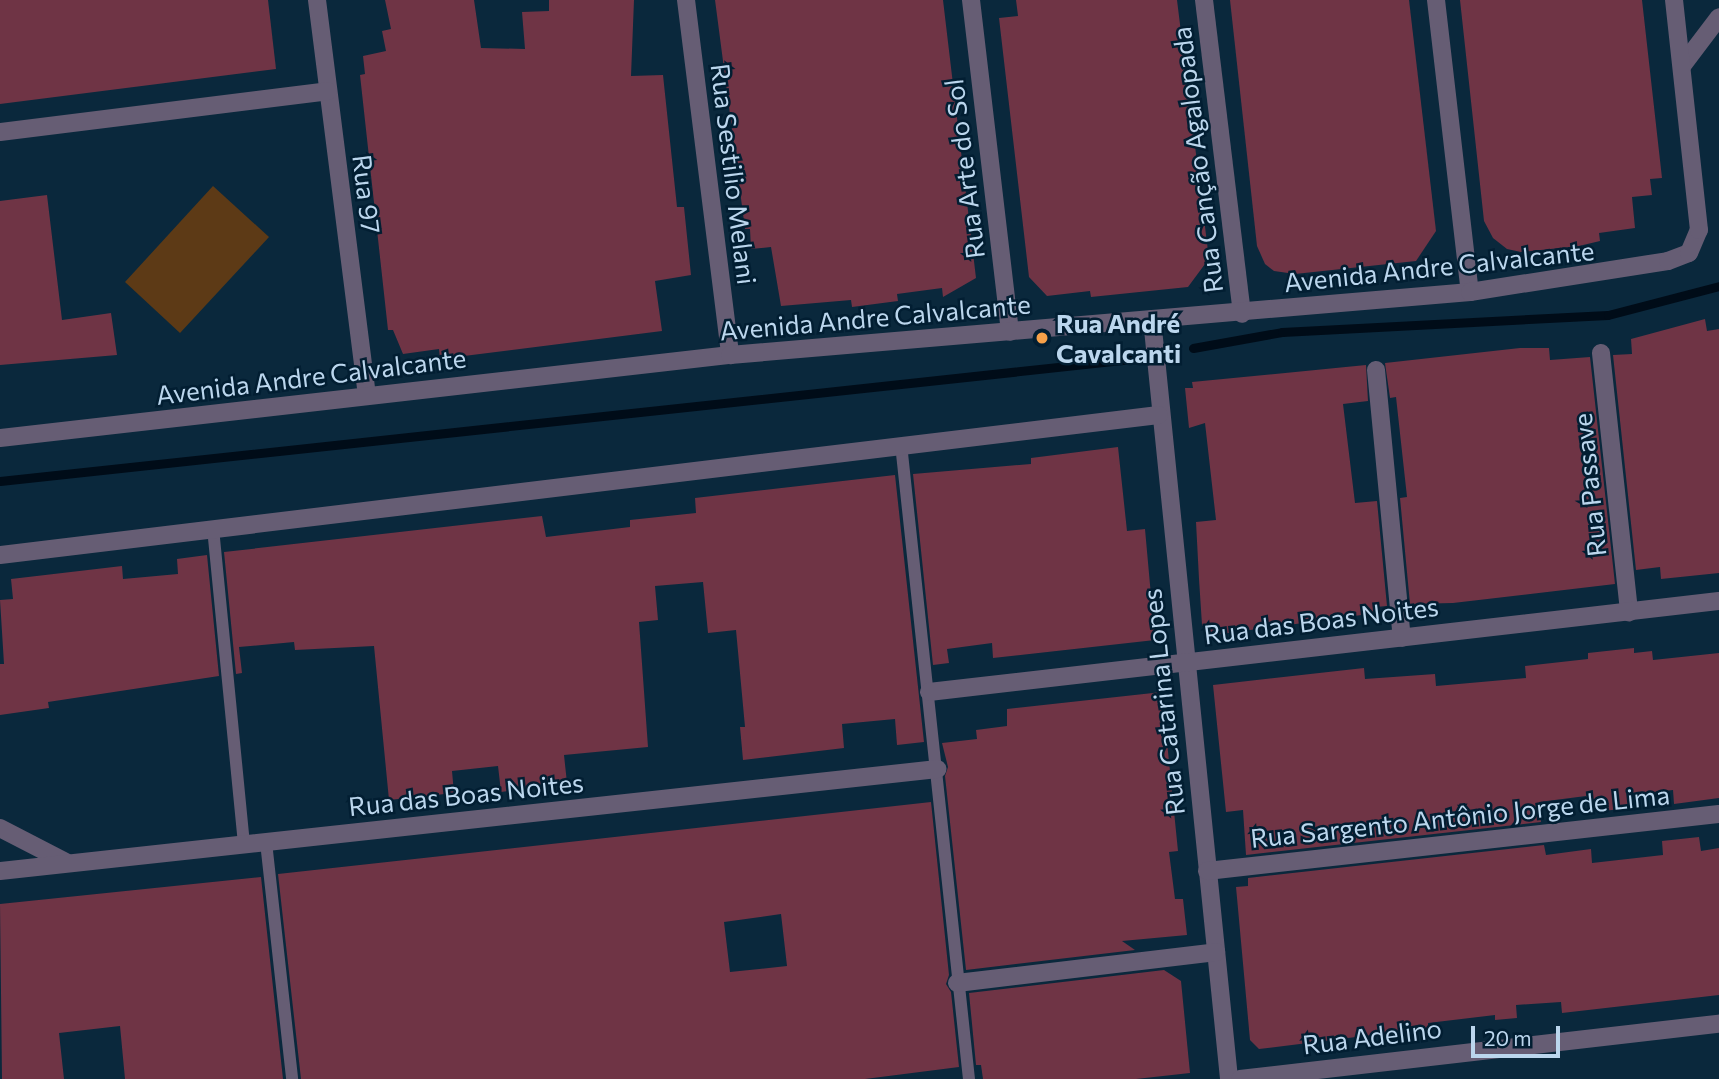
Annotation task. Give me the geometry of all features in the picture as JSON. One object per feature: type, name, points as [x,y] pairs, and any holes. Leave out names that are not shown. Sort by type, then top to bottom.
[{"type":"street","name":"Rua 97","points":[[317,0],[367,396]]},
{"type":"street","name":"Rua Sestilio Melani","points":[[686,0],[730,355]]},
{"type":"street","name":"Rua Arte do Sol","points":[[971,0],[1010,332]]},
{"type":"street","name":"Rua Canção Agalopada","points":[[1204,0],[1242,314]]},
{"type":"street","points":[[1436,0],[1469,292]]},
{"type":"street","points":[[1674,0],[1682,66]]},
{"type":"street","points":[[1682,66],[1719,17]]},
{"type":"street","name":"Avenida Andre Calvalcante","points":[[0,438],[730,355],[1152,319],[1242,314],[1469,292],[1626,271],[1689,253],[1699,230],[1682,66]]},
{"type":"street","points":[[0,132],[327,91]]},
{"type":"street","name":"Rua Catarina Lopes","points":[[1152,319],[1184,663],[1229,1079]]},
{"type":"street","name":"Rua Passave","points":[[1601,352],[1629,612]]},
{"type":"street","points":[[1376,370],[1402,638]]},
{"type":"street","points":[[0,555],[901,444],[1159,415]]},
{"type":"street","name":"Rua das Boas Noites","points":[[929,692],[1719,601]]},
{"type":"street","name":"Rua das Boas Noites","points":[[0,871],[937,769]]},
{"type":"street","name":"Rua Sargento Antônio Jorge de Lima","points":[[1207,871],[1719,814]]},
{"type":"street","points":[[0,828],[66,862]]},
{"type":"street","points":[[957,983],[1216,952]]},
{"type":"street","name":"Rua Adelino","points":[[1240,1079],[1719,1024]]},
{"type":"lane","points":[[901,444],[969,1079]]},
{"type":"lane","points":[[213,528],[244,844]]},
{"type":"lane","points":[[266,842],[292,1079]]},
{"type":"shaded area","points":[[213,186],[269,237],[180,333],[125,282]]},
{"type":"building","points":[[0,0],[268,0],[276,69],[0,104]]},
{"type":"building","points":[[385,0],[474,0],[481,48],[525,49],[522,12],[549,11],[549,0],[634,0],[631,76],[663,75],[677,207],[684,207],[691,275],[655,281],[662,331],[440,359],[439,349],[403,354],[393,330],[388,330],[360,75],[365,74],[363,56],[386,51],[382,31],[391,29]]},
{"type":"building","points":[[715,0],[943,0],[976,278],[943,297],[942,288],[897,294],[898,301],[852,307],[851,300],[781,306],[771,247],[751,249],[750,229],[745,229]]},
{"type":"building","points":[[1016,0],[1177,0],[1208,251],[1205,264],[1188,287],[1091,297],[1090,291],[1047,296],[1029,277],[999,18],[1018,16]]},
{"type":"building","points":[[1230,0],[1409,0],[1436,231],[1416,261],[1295,274],[1274,271],[1265,264],[1257,246]]},
{"type":"building","points":[[1460,0],[1642,0],[1662,178],[1650,179],[1652,195],[1632,197],[1635,228],[1599,233],[1600,241],[1579,246],[1521,252],[1507,249],[1493,238],[1484,221]]},
{"type":"building","points":[[47,195],[62,320],[111,313],[117,355],[0,365],[0,201]]},
{"type":"building","points":[[1705,319],[1707,331],[1719,329],[1719,573],[1661,579],[1660,567],[1636,570],[1613,355],[1632,354],[1631,339]]},
{"type":"building","points":[[1520,348],[1549,348],[1550,360],[1590,357],[1615,584],[1453,603],[1410,604],[1400,498],[1407,497],[1396,397],[1390,398],[1385,363]]},
{"type":"building","points":[[1366,365],[1368,401],[1343,404],[1355,503],[1377,501],[1387,606],[1376,607],[1376,613],[1214,635],[1202,625],[1196,522],[1216,520],[1205,423],[1189,428],[1185,388],[1193,388],[1192,382]]},
{"type":"building","points":[[1118,447],[1127,531],[1145,529],[1155,640],[993,658],[992,643],[947,649],[949,663],[933,665],[913,474],[1031,464],[1031,458]]},
{"type":"building","points":[[895,475],[924,742],[897,745],[895,719],[842,724],[844,748],[743,760],[740,727],[745,727],[736,630],[708,633],[703,582],[655,586],[658,620],[639,622],[648,747],[564,755],[567,783],[501,792],[498,766],[452,771],[454,793],[389,800],[374,646],[295,650],[294,642],[239,647],[242,673],[236,674],[224,552],[542,516],[546,537],[630,527],[630,520],[696,513],[695,498]]},
{"type":"building","points":[[207,555],[219,676],[48,702],[49,708],[0,715],[0,664],[4,664],[0,600],[13,599],[11,579],[122,566],[123,579],[178,574],[177,559]]},
{"type":"building","points":[[1634,648],[1634,653],[1652,651],[1653,660],[1719,653],[1719,798],[1674,804],[1673,790],[1628,795],[1630,808],[1603,811],[1602,798],[1587,800],[1586,796],[1539,802],[1541,822],[1246,855],[1243,810],[1226,812],[1213,685],[1364,668],[1365,679],[1435,674],[1436,686],[1526,678],[1525,666],[1588,659],[1588,653]]},
{"type":"building","points":[[1162,692],[1178,851],[1169,852],[1175,899],[1183,899],[1187,935],[1122,941],[1135,950],[966,970],[945,776],[948,767],[942,743],[977,739],[976,730],[1007,726],[1007,709]]},
{"type":"building","points":[[931,802],[949,975],[946,984],[951,992],[959,1067],[865,1079],[301,1079],[278,874]],"holes":[[[781,914],[787,966],[730,972],[724,922]]]},
{"type":"building","points":[[1699,837],[1701,851],[1719,848],[1719,995],[1562,1013],[1561,1002],[1516,1005],[1517,1018],[1495,1020],[1495,1015],[1428,1023],[1428,1028],[1259,1049],[1250,1040],[1236,887],[1248,886],[1248,878],[1544,845],[1546,855],[1591,849],[1592,863],[1663,855],[1662,841]]},
{"type":"building","points":[[261,877],[283,1079],[125,1079],[120,1026],[59,1033],[64,1079],[2,1079],[0,904]]},
{"type":"building","points":[[1164,970],[1181,981],[1190,1073],[1136,1079],[983,1079],[981,1065],[976,1065],[969,993]]},
{"type":"waterway","points":[[1193,348],[1282,332],[1608,315],[1719,286]]},
{"type":"waterway","points":[[0,481],[1133,359]]},
{"type":"place","name":"Rua André Cavalcanti","points":[[1042,338]]}]
